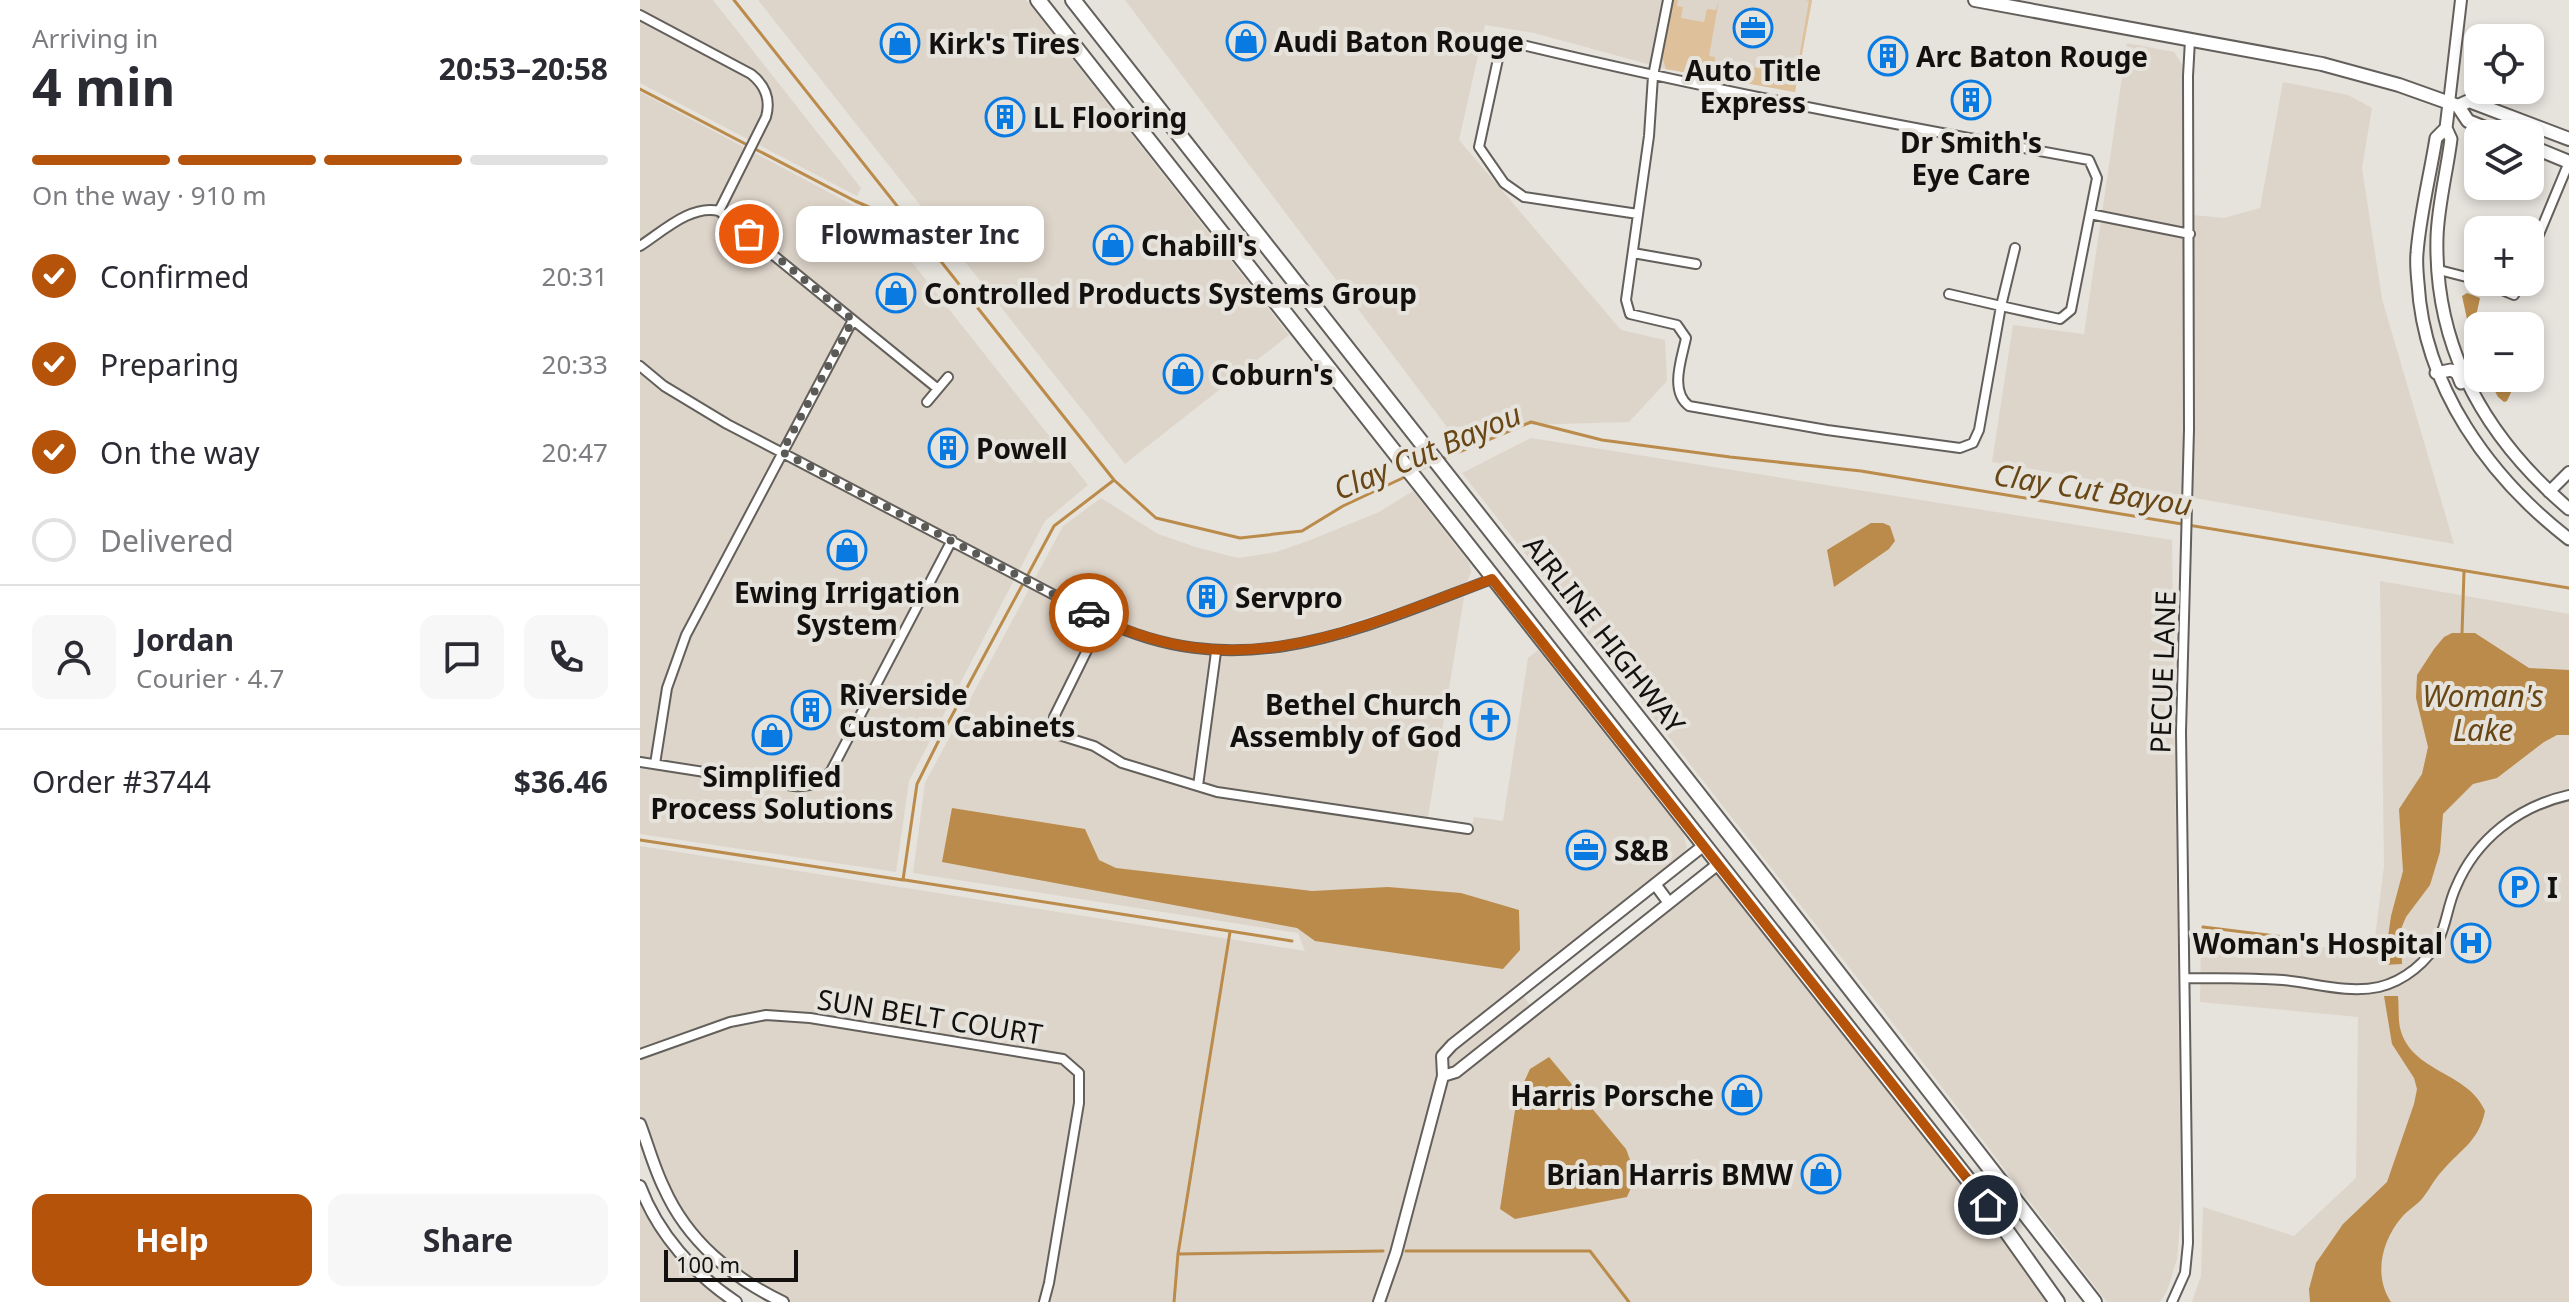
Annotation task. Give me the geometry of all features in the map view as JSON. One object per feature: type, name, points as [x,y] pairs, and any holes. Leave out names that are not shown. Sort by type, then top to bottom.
[{"type":"highway","name":"AIRLINE HIGHWAY","points":[[1038,0],[1988,1205],[2057,1302]]},
{"type":"highway","name":"AIRLINE HIGHWAY","points":[[1073,0],[1814,941],[2094,1302]]},
{"type":"highway","points":[[1158,154],[1181,138]]},
{"type":"highway","points":[[1279,307],[1301,290]]},
{"type":"highway","points":[[1492,579],[1515,561]]},
{"type":"highway","points":[[1703,846],[1727,831]]},
{"type":"highway","points":[[1717,865],[1740,848]]},
{"type":"highway","points":[[1792,955],[1814,941]]},
{"type":"main road","points":[[1975,0],[2322,64],[2399,85],[2454,105],[2467,120]]},
{"type":"main road","points":[[2454,105],[2469,101],[2569,139]]},
{"type":"main road","points":[[2454,105],[2446,128],[2436,138],[2416,255],[2419,311],[2436,373],[2458,416],[2494,465],[2537,514],[2569,539]]},
{"type":"main road","points":[[2446,128],[2451,139],[2437,236],[2448,336],[2475,397],[2498,434],[2549,492],[2569,509]]},
{"type":"main road","points":[[2544,152],[2569,162]]},
{"type":"main road","points":[[2436,373],[2451,370],[2457,373],[2466,394],[2475,397]]},
{"type":"main road","points":[[2494,465],[2521,485],[2528,485],[2536,478]]},
{"type":"street","points":[[1668,0],[1653,76],[1626,300],[1630,314],[1677,325],[1686,338],[1677,385],[1686,404],[1827,430],[1960,448],[1973,443],[1979,430],[2001,306],[2015,248]]},
{"type":"street","points":[[2454,105],[2461,0]]},
{"type":"street","points":[[640,15],[744,69],[761,82],[767,95],[768,110],[751,148],[716,210]]},
{"type":"street","name":"PECUE LANE","points":[[2172,1302],[2185,1273],[2188,1256],[2181,732],[2188,497],[2190,40]]},
{"type":"street","points":[[1638,214],[1524,197],[1504,183],[1479,147],[1501,45],[1514,43],[1805,108],[2089,160],[2097,178],[2071,310],[2060,319],[1949,294]]},
{"type":"street","points":[[2544,222],[2569,162]]},
{"type":"street","points":[[640,246],[693,213],[716,210],[938,389]]},
{"type":"street","points":[[2090,214],[2190,234]]},
{"type":"street","points":[[1633,253],[1696,264]]},
{"type":"street","points":[[2439,270],[2464,277]]},
{"type":"street","points":[[655,764],[667,688],[681,647],[853,320]]},
{"type":"street","points":[[640,366],[664,386],[782,452],[1102,620],[1165,644],[1216,652],[1294,645],[1382,620],[1492,579]]},
{"type":"street","points":[[927,402],[948,377]]},
{"type":"street","points":[[2549,492],[2569,472]]},
{"type":"street","points":[[640,762],[794,786],[811,786],[822,780],[831,771],[952,540]]},
{"type":"street","points":[[1102,620],[1054,717],[1059,735],[1094,746],[1122,763],[1217,792],[1468,829]]},
{"type":"street","points":[[1198,786],[1216,652]]},
{"type":"street","points":[[2185,978],[2280,980],[2359,990],[2397,980],[2415,969],[2434,947],[2455,887],[2482,844],[2522,812],[2569,795]]},
{"type":"street","points":[[1379,1302],[1396,1253],[1443,1076],[1442,1056],[1703,846]]},
{"type":"street","points":[[1443,1076],[1456,1072],[1717,865]]},
{"type":"street","points":[[1655,884],[1669,903]]},
{"type":"street","points":[[1616,915],[1629,933]]},
{"type":"street","points":[[1553,965],[1566,982]]},
{"type":"street","name":"SUN BELT COURT","points":[[640,1054],[730,1022],[766,1015],[810,1018],[1063,1059],[1079,1073],[1079,1103],[1044,1302]]},
{"type":"street","points":[[1465,1035],[1479,1053]]},
{"type":"street","points":[[640,1124],[664,1190],[690,1231],[732,1273],[783,1302]]},
{"type":"street","points":[[640,1186],[673,1245],[719,1290],[736,1302]]},
{"type":"street","points":[[673,1245],[690,1231]]},
{"type":"shaded area","points":[[640,0],[713,0],[861,188],[857,196],[640,83]]},
{"type":"shaded area","points":[[758,0],[1026,0],[1289,335],[1125,464]]},
{"type":"shaded area","points":[[1125,0],[1812,0],[1795,92],[1666,69],[1534,33],[1485,25],[1459,140],[1621,330],[1665,340],[1667,381],[1629,422],[1447,427]]},
{"type":"shaded area","points":[[1671,0],[1678,0],[1677,6],[1683,7],[1681,18],[1704,22],[1707,9],[1716,10],[1719,0],[1709,56],[1715,57],[1715,61],[1764,69],[1766,61],[1785,64],[1785,73],[1796,75],[1809,1],[1805,0],[1812,0],[1795,92],[1666,69],[1662,57]]},
{"type":"shaded area","points":[[2127,43],[2174,52],[2183,66],[2183,214],[2224,218],[2260,208],[2283,82],[2348,95],[2372,108],[2362,168],[2382,299],[2454,544],[1992,462],[2013,325],[2084,334]]},
{"type":"shaded area","points":[[640,92],[877,218],[1088,485],[1045,521],[909,781],[896,872],[640,834]]},
{"type":"shaded area","points":[[1531,438],[2172,540],[2181,1211],[2177,1259],[2167,1291],[2160,1302],[2107,1302],[1462,473]]},
{"type":"shaded area","points":[[1413,491],[1470,564],[1468,580],[1457,589],[1307,637],[1258,646],[1220,647],[1177,642],[1175,650],[1209,656],[1270,655],[1323,642],[1464,597],[1428,817],[1472,825],[1474,817],[1503,821],[1528,658],[1538,650],[1683,833],[1687,848],[1681,858],[1516,986],[1533,1009],[1717,865],[2057,1302],[783,1302],[764,1293],[687,1229],[640,1124],[640,846],[1305,951],[1298,933],[913,873],[925,783],[1063,526],[1101,498],[1158,534],[1238,558],[1276,552],[1308,541],[1379,512]]},
{"type":"shaded area","name":"Woman's Hospital","points":[[2380,581],[2569,614],[2569,1302],[2192,1302],[2201,1276],[2203,1207],[2294,1236],[2356,1178],[2358,1017],[2200,1002],[2201,933],[2373,953],[2384,866]]},
{"type":"shaded area","points":[[640,1186],[670,1242],[736,1302],[640,1302]]},
{"type":"water","points":[[2462,296],[2480,298],[2477,312],[2466,312]]},
{"type":"water","points":[[2495,392],[2511,392],[2507,401]]},
{"type":"water","points":[[1871,523],[1890,526],[1895,541],[1889,549],[1834,587],[1827,550]]},
{"type":"water","name":"Woman's Lake","points":[[2452,633],[2475,633],[2529,668],[2569,670],[2569,735],[2557,735],[2544,742],[2497,778],[2473,784],[2443,814],[2440,852],[2430,885],[2406,917],[2401,929],[2402,964],[2384,965],[2391,916],[2403,871],[2399,809],[2422,774],[2428,747],[2416,698],[2417,675],[2444,637]]},
{"type":"water","points":[[952,808],[1085,829],[1099,860],[1116,868],[1312,891],[1388,887],[1461,893],[1519,910],[1520,950],[1503,969],[1315,941],[1297,928],[942,862]]},
{"type":"water","points":[[2384,996],[2398,996],[2400,1028],[2406,1043],[2427,1063],[2466,1087],[2485,1111],[2474,1137],[2421,1200],[2402,1217],[2389,1236],[2381,1269],[2385,1292],[2391,1302],[2310,1302],[2309,1289],[2316,1263],[2343,1224],[2387,1182],[2414,1104],[2417,1089],[2414,1078],[2392,1044]]},
{"type":"water","points":[[1549,1057],[1626,1149],[1636,1176],[1627,1197],[1515,1219],[1500,1209],[1517,1097],[1530,1069]]},
{"type":"waterway","name":"Clay Cut Bayou","points":[[734,0],[1114,480],[1156,518],[1240,538],[1302,531],[1343,506],[1407,476]]},
{"type":"waterway","points":[[640,89],[855,201],[908,224]]},
{"type":"waterway","name":"Clay Cut Bayou","points":[[1442,459],[1531,422],[1602,440],[1861,471],[2569,588]]},
{"type":"waterway","name":"Clay Cut Bayou","points":[[1417,471],[1432,464]]},
{"type":"waterway","points":[[640,840],[903,880],[917,784],[942,734],[1054,526],[1114,480]]},
{"type":"waterway","points":[[2462,634],[2464,571]]},
{"type":"waterway","points":[[905,880],[1292,941]]},
{"type":"waterway","points":[[2203,927],[2300,939]]},
{"type":"waterway","points":[[1230,932],[1178,1254],[1383,1251]]},
{"type":"waterway","points":[[1406,1251],[1590,1251],[1629,1302]]},
{"type":"waterway","points":[[1174,1302],[1178,1254]]},
{"type":"way so far","points":[[749,234],[853,320],[782,452],[1089,613]]},
{"type":"place","name":"Auto Title Express","points":[[1753,28]]},
{"type":"place","name":"Audi Baton Rouge","points":[[1246,41]]},
{"type":"place","name":"Kirk's Tires","points":[[900,43]]},
{"type":"place","name":"Arc Baton Rouge","points":[[1888,56]]},
{"type":"place","name":"Dr Smith's Eye Care","points":[[1971,100]]},
{"type":"place","name":"LL Flooring","points":[[1005,117]]},
{"type":"place","name":"Flowmaster Inc","points":[[749,234]]},
{"type":"place","name":"Chabill's","points":[[1113,245]]},
{"type":"place","name":"Controlled Products Systems Group","points":[[896,293]]},
{"type":"place","name":"Coburn's","points":[[1183,374]]},
{"type":"place","name":"Powell","points":[[948,448]]},
{"type":"place","name":"Ewing Irrigation System","points":[[847,550]]},
{"type":"place","name":"Servpro","points":[[1207,597]]},
{"type":"place","name":"Riverside Custom Cabinets","points":[[811,710]]},
{"type":"place","name":"Bethel Church Assembly of God","points":[[1490,720]]},
{"type":"place","name":"Simplified Process Solutions","points":[[772,735]]},
{"type":"place","name":"S&B","points":[[1586,850]]},
{"type":"place","name":"I","points":[[2519,887]]},
{"type":"place","name":"Woman's Hospital","points":[[2471,943]]},
{"type":"place","name":"Harris Porsche","points":[[1742,1095]]},
{"type":"place","name":"Brian Harris BMW","points":[[1821,1174]]},
{"type":"route","points":[[1089,613],[1123,630],[1188,649],[1216,652],[1260,650],[1294,645],[1382,620],[1492,579],[1988,1205]]}]
